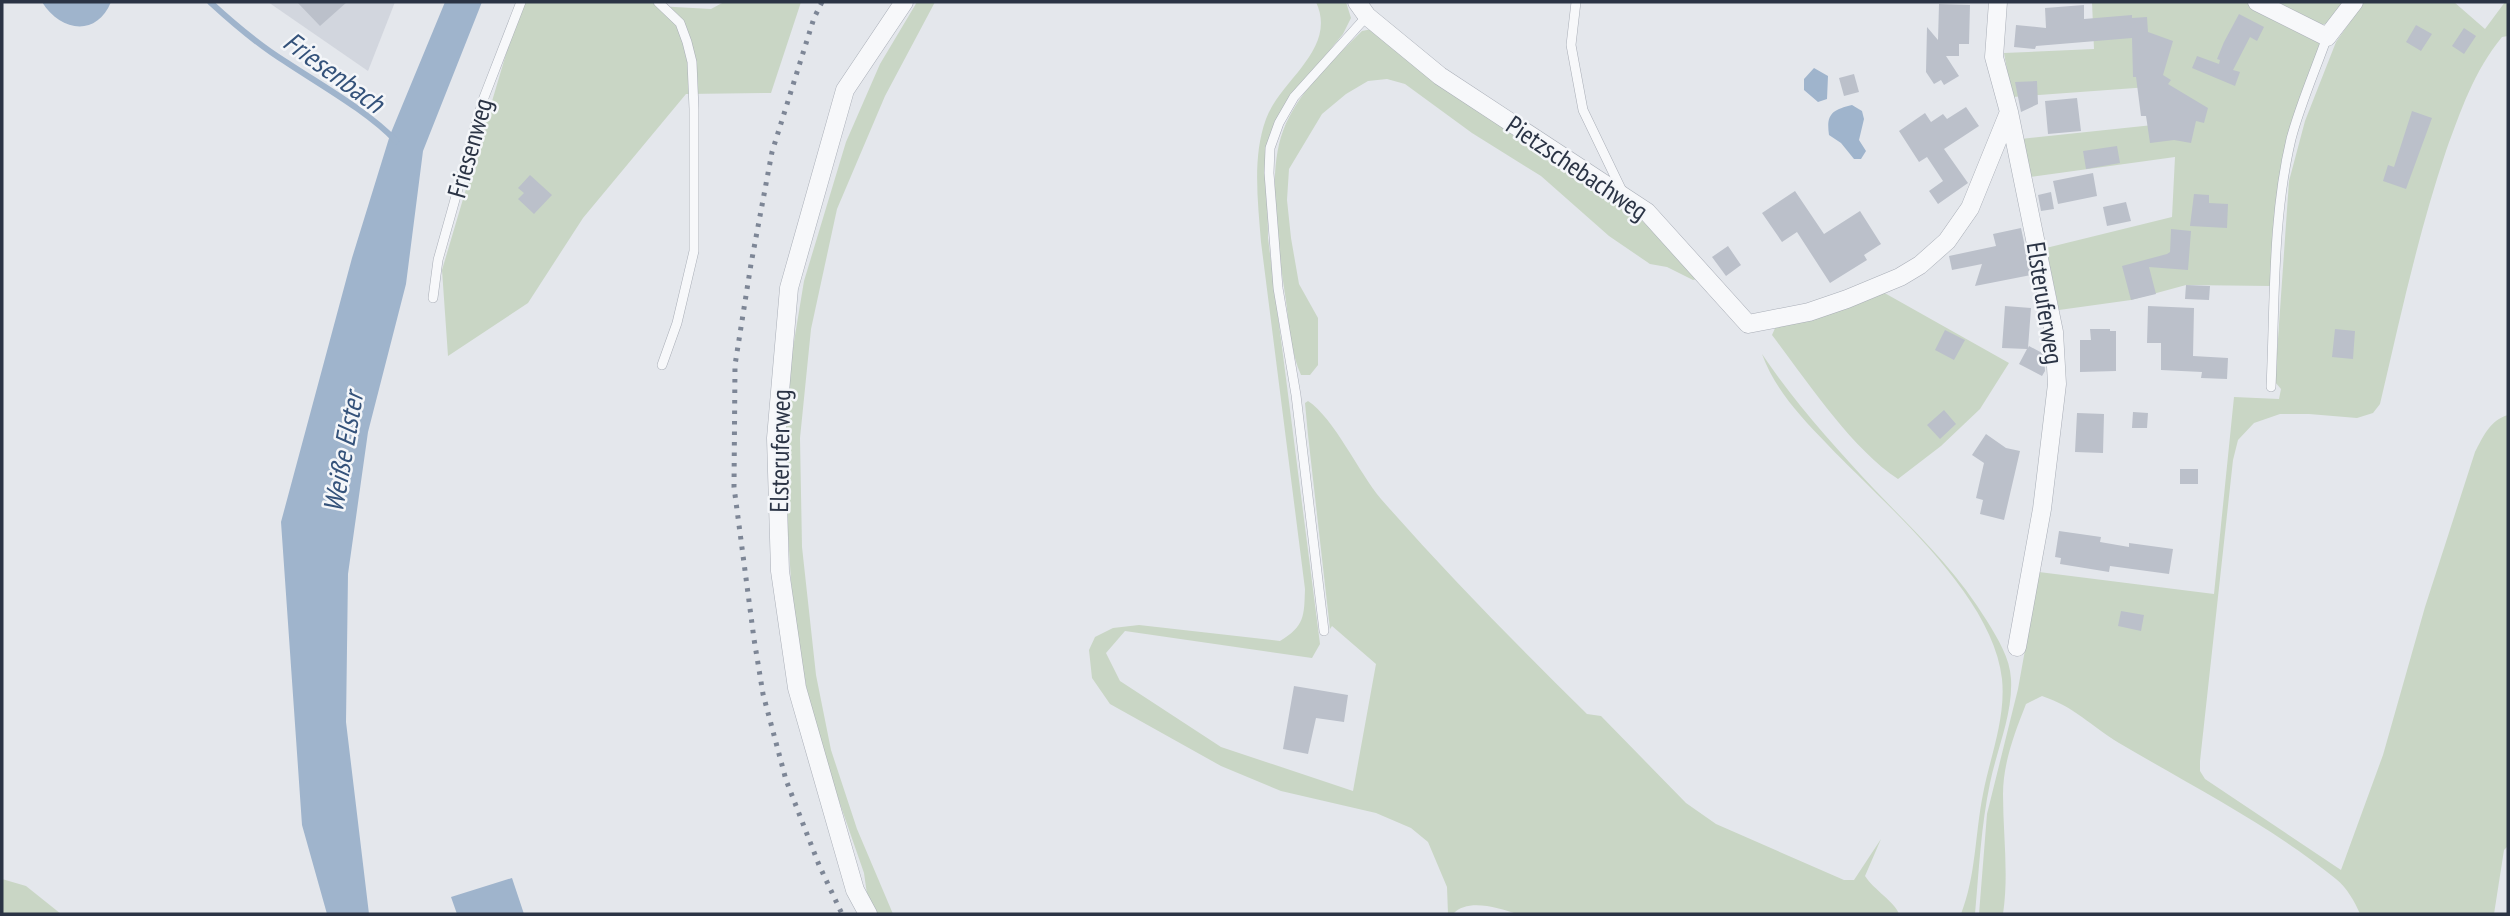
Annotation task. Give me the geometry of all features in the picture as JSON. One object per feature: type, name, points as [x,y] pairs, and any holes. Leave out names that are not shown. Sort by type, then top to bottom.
[{"type":"street","name":"Elsteruferweg","points":[[868,914],[855,890],[797,688],[780,571],[776,438],[789,289],[845,90],[904,2]]},
{"type":"street","name":"Elsteruferweg","points":[[1998,2],[1994,57],[2009,112],[2054,332],[2057,384],[2042,509],[2017,647]]},
{"type":"street","points":[[2257,2],[2327,37],[2354,2]]},
{"type":"street","name":"Pietzschebachweg","points":[[1362,9],[1440,76],[1647,212],[1748,324],[1809,312],[1900,277],[1920,265],[1947,241],[1970,208],[2009,112]]},
{"type":"lane","name":"Friesenweg","points":[[433,298],[438,260],[483,100],[521,2]]},
{"type":"lane","points":[[658,2],[680,23],[687,42],[692,62],[694,109],[694,251],[677,323],[662,365]]},
{"type":"lane","points":[[1576,2],[1571,45],[1583,110],[1624,196]]},
{"type":"lane","name":"Pietzschebachweg","points":[[1324,631],[1296,395],[1278,288],[1269,161],[1270,148],[1279,123],[1294,97],[1362,9]]},
{"type":"lane","points":[[2271,387],[2279,226],[2285,172],[2292,137],[2327,37]]},
{"type":"shaded area","points":[[268,2],[395,2],[368,71]]},
{"type":"green space","points":[[525,2],[653,2],[657,6],[711,9],[724,2],[801,2],[771,93],[686,94],[583,218],[528,303],[448,356],[442,270],[514,27]]},
{"type":"green space","points":[[917,2],[935,2],[885,96],[837,209],[811,329],[800,438],[802,547],[816,675],[831,750],[857,829],[893,914],[877,914],[867,894],[864,873],[830,775],[808,697],[793,611],[783,457],[788,378],[804,281],[846,142],[880,64]]},
{"type":"green space","points":[[1316,2],[1346,2],[1351,18],[1343,34],[1284,106],[1267,158],[1268,238],[1320,644],[1312,658],[1125,631],[1106,653],[1120,681],[1221,747],[1353,791],[1376,664],[1332,626],[1330,629],[1308,435],[1305,403],[1308,401],[1337,433],[1381,499],[1456,582],[1587,714],[1601,716],[1686,803],[1716,824],[1844,880],[1854,880],[1881,839],[1865,876],[1899,914],[1517,914],[1475,905],[1448,914],[1447,887],[1428,842],[1411,828],[1376,813],[1281,791],[1221,766],[1110,704],[1092,678],[1089,650],[1095,637],[1113,628],[1139,625],[1280,641],[1302,620],[1305,589],[1261,242],[1257,164],[1266,119],[1273,105],[1314,49],[1321,19]]},
{"type":"green space","points":[[2092,2],[2246,2],[2317,38],[2321,48],[2292,122],[2272,286],[2186,285],[2131,300],[2059,310],[2046,248],[2172,217],[2175,157],[2030,177],[2021,139],[2172,123],[2149,87],[2012,97],[2004,53],[2094,49]]},
{"type":"green space","points":[[2272,2],[2348,2],[2328,23],[2321,25]]},
{"type":"green space","points":[[2364,2],[2454,2],[2485,29],[2505,2],[2508,2],[2508,36],[2502,37],[2476,77],[2446,151],[2418,245],[2380,404],[2373,413],[2357,418],[2280,414],[2254,423],[2238,440],[2233,460],[2200,771],[2205,779],[2341,870],[2383,755],[2425,607],[2475,452],[2492,425],[2508,415],[2508,846],[2504,850],[2494,914],[2360,914],[2340,883],[2285,841],[2119,743],[2073,711],[2042,696],[2026,704],[2007,759],[2003,794],[2006,884],[2003,914],[1979,914],[1987,814],[2018,689],[2039,572],[2214,594],[2234,397],[2279,399],[2281,389],[2275,382],[2289,181],[2305,121],[2336,42]]},
{"type":"green space","points":[[1372,29],[1587,184],[1620,203],[1660,238],[1697,279],[1693,280],[1667,267],[1650,264],[1609,236],[1541,176],[1472,133],[1405,84],[1387,79],[1368,81],[1346,94],[1322,114],[1289,169],[1287,200],[1299,284],[1318,318],[1318,365],[1310,375],[1301,375],[1291,339],[1277,238],[1275,170],[1278,149],[1290,116],[1307,89],[1362,31]]},
{"type":"green space","points":[[1881,291],[2009,363],[1980,409],[1941,446],[1898,479],[1863,450],[1847,432],[1772,335],[1776,326]]},
{"type":"green space","points":[[1762,354],[1830,440],[1934,552],[1962,585],[1987,621],[2006,656],[2011,679],[2010,705],[1987,799],[1975,914],[1961,914],[1970,885],[1983,794],[2002,708],[2002,679],[1994,647],[1979,615],[1958,583],[1905,522],[1798,413],[1781,391]]},
{"type":"green space","points":[[2,879],[26,886],[61,914],[2,914]]},
{"type":"water","points":[[42,2],[111,2],[96,21],[78,26],[58,19]]},
{"type":"water","name":"Weiße Elster","points":[[445,2],[482,2],[423,151],[406,284],[368,432],[348,574],[346,722],[369,914],[327,914],[302,825],[281,522],[352,258],[390,135]]},
{"type":"water","points":[[1814,68],[1828,76],[1827,99],[1818,102],[1804,90],[1804,79]]},
{"type":"water","points":[[1852,105],[1862,111],[1864,119],[1859,140],[1866,151],[1861,159],[1854,159],[1841,143],[1829,135],[1832,114]]},
{"type":"water","points":[[512,878],[524,914],[457,914],[451,897]]},
{"type":"building","points":[[297,2],[347,2],[320,26]]},
{"type":"building","points":[[1939,4],[1970,5],[1969,44],[1959,44],[1959,56],[1946,56],[1959,76],[1944,85],[1941,80],[1934,84],[1926,72],[1927,27],[1938,40]]},
{"type":"building","points":[[2084,5],[2084,19],[2132,15],[2132,18],[2147,17],[2148,32],[2173,41],[2163,75],[2171,80],[2168,84],[2208,108],[2204,123],[2196,121],[2191,143],[2174,140],[2150,143],[2146,116],[2141,116],[2136,77],[2133,77],[2132,38],[2036,46],[2035,49],[2014,47],[2016,25],[2046,28],[2045,8]]},
{"type":"building","points":[[2239,14],[2264,27],[2257,41],[2250,37],[2233,70],[2240,72],[2235,86],[2192,68],[2197,56],[2219,64],[2220,60],[2217,59]]},
{"type":"building","points":[[2416,25],[2432,34],[2421,51],[2406,42]]},
{"type":"building","points":[[2464,28],[2476,36],[2464,54],[2452,46]]},
{"type":"building","points":[[1854,74],[1859,92],[1844,96],[1839,78]]},
{"type":"building","points":[[2037,81],[2038,104],[2021,112],[2015,82]]},
{"type":"building","points":[[2077,98],[2081,131],[2048,134],[2045,101]]},
{"type":"building","points":[[1966,107],[1979,126],[1944,149],[1968,183],[1938,204],[1929,191],[1943,181],[1927,157],[1919,162],[1899,131],[1925,113],[1931,122],[1943,114],[1947,119]]},
{"type":"building","points":[[2412,111],[2432,118],[2406,189],[2383,181],[2388,165],[2394,167]]},
{"type":"building","points":[[2117,146],[2120,163],[2086,169],[2083,151]]},
{"type":"building","points":[[2093,173],[2097,196],[2058,204],[2053,181]]},
{"type":"building","points":[[530,175],[552,195],[534,214],[518,199],[524,193],[518,188]]},
{"type":"building","points":[[1795,191],[1824,234],[1860,211],[1881,244],[1864,255],[1867,260],[1830,283],[1797,232],[1782,242],[1762,213]]},
{"type":"building","points":[[2051,192],[2054,209],[2041,211],[2038,195]]},
{"type":"building","points":[[2194,194],[2209,195],[2209,203],[2228,204],[2227,228],[2190,226]]},
{"type":"building","points":[[2126,202],[2131,221],[2107,226],[2103,207]]},
{"type":"building","points":[[2021,228],[2031,275],[1975,286],[1982,264],[1952,270],[1949,256],[1996,246],[1993,234]]},
{"type":"building","points":[[2171,229],[2191,231],[2188,270],[2149,267],[2156,294],[2131,300],[2122,266],[2170,252]]},
{"type":"building","points":[[1728,246],[1741,265],[1726,276],[1712,257]]},
{"type":"building","points":[[2186,285],[2210,286],[2209,300],[2185,299]]},
{"type":"building","points":[[2005,306],[2031,308],[2028,348],[2029,346],[2044,354],[2045,371],[2042,376],[2019,364],[2027,349],[2002,348]]},
{"type":"building","points":[[2148,306],[2194,308],[2193,356],[2228,358],[2227,379],[2201,378],[2202,372],[2161,370],[2161,343],[2147,343]]},
{"type":"building","points":[[2090,329],[2116,331],[2116,371],[2080,372],[2080,340],[2091,340]]},
{"type":"building","points":[[2335,329],[2355,331],[2353,359],[2332,357]]},
{"type":"building","points":[[1945,330],[1965,340],[1954,360],[1935,350]]},
{"type":"building","points":[[1944,410],[1956,424],[1940,439],[1927,425]]},
{"type":"building","points":[[2133,412],[2148,413],[2147,428],[2132,428]]},
{"type":"building","points":[[2077,413],[2104,414],[2103,453],[2075,452]]},
{"type":"building","points":[[1986,434],[2006,448],[2020,451],[2004,520],[1980,514],[1983,500],[1976,498],[1984,463],[1972,455]]},
{"type":"building","points":[[2180,469],[2198,469],[2198,484],[2180,484]]},
{"type":"building","points":[[2059,531],[2101,537],[2100,542],[2129,547],[2129,543],[2173,549],[2169,574],[2110,566],[2109,572],[2060,564],[2061,558],[2055,557]]},
{"type":"building","points":[[2121,611],[2144,615],[2141,631],[2118,626]]},
{"type":"building","points":[[1294,686],[1348,695],[1344,722],[1316,718],[1308,754],[1283,749]]},
{"type":"waterway","name":"Friesenbach","points":[[210,2],[256,41],[358,109],[396,141]]},
{"type":"railway","points":[[822,2],[814,18],[772,152],[751,264],[735,365],[734,487],[763,694],[786,780],[819,865],[842,914]]}]
